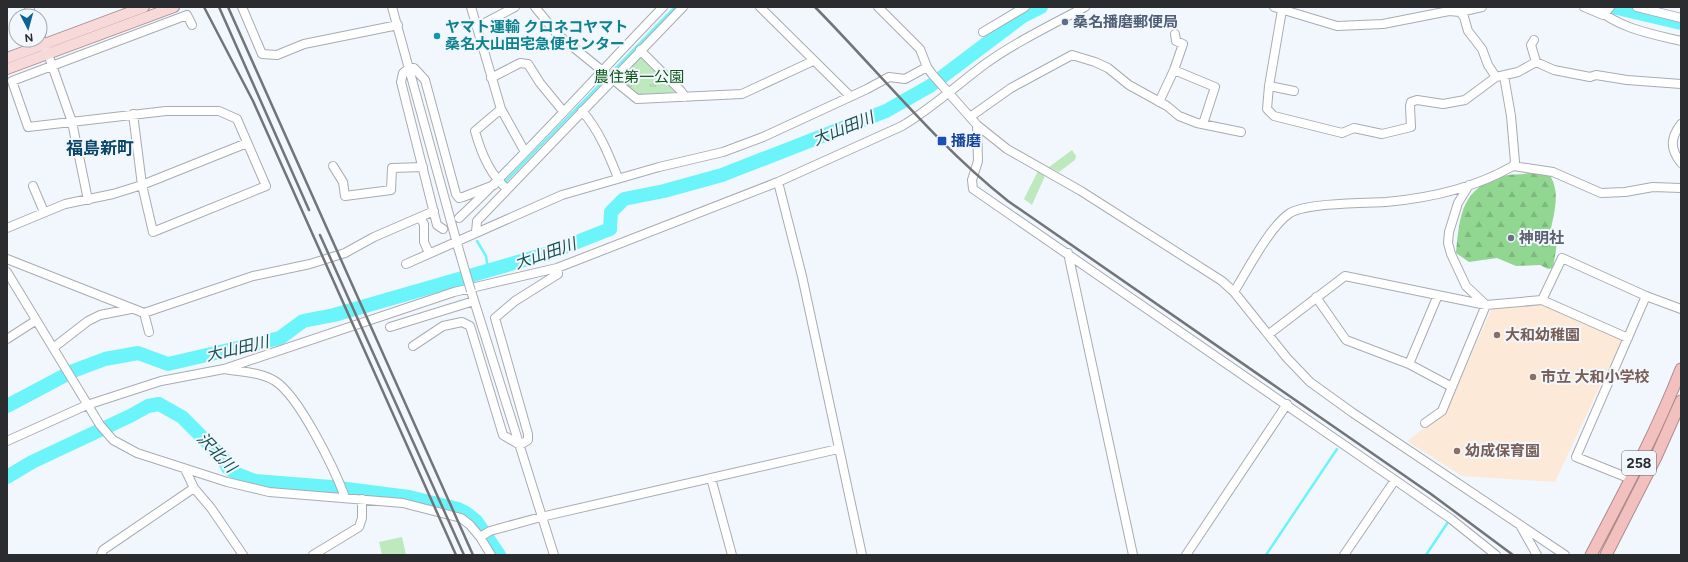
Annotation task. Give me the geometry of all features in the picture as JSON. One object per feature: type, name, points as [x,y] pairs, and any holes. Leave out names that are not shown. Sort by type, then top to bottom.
[{"type":"highway","name":"258","points":[[1591,555],[1631,479],[1671,396],[1681,369]]},
{"type":"highway","name":"258","points":[[1606,555],[1652,464],[1681,401]]},
{"type":"main road","points":[[48,38],[144,7]]},
{"type":"main road","points":[[7,69],[174,7]]},
{"type":"main road","points":[[7,58],[26,48]]},
{"type":"street","points":[[242,7],[262,54],[277,56],[304,44],[398,26]]},
{"type":"street","points":[[392,7],[470,291],[554,555]]},
{"type":"street","points":[[470,7],[501,109],[525,152]]},
{"type":"street","points":[[477,27],[515,7]]},
{"type":"street","points":[[535,7],[557,34],[637,99],[742,94],[813,61]]},
{"type":"street","points":[[476,232],[477,221],[582,110],[607,76],[663,7]]},
{"type":"street","points":[[459,218],[496,183],[563,111],[640,50],[683,7]]},
{"type":"street","points":[[760,7],[850,96]]},
{"type":"street","points":[[878,7],[920,49],[927,67],[932,74],[977,125],[1007,149],[1081,191],[1172,251],[1193,262],[1234,292],[1287,358],[1310,382],[1353,413],[1565,555]]},
{"type":"street","points":[[983,32],[1023,7]]},
{"type":"street","points":[[7,441],[87,404],[162,381],[224,369],[454,292],[557,268],[778,182],[902,126],[918,117],[947,91],[986,64],[1027,37],[1085,7]]},
{"type":"street","points":[[1482,7],[1460,12],[1449,12],[1383,24],[1356,27],[1337,26],[1278,8],[1270,86],[1266,109],[1274,116],[1342,132],[1359,128],[1376,134],[1393,132],[1411,127],[1410,106],[1412,102],[1417,100],[1444,104],[1465,100],[1500,76],[1518,72],[1536,62]]},
{"type":"street","points":[[1584,7],[1622,25],[1681,42]]},
{"type":"street","points":[[1595,7],[1603,15]]},
{"type":"street","points":[[1603,15],[1610,7]]},
{"type":"street","points":[[1637,7],[1681,18]]},
{"type":"street","points":[[1460,12],[1464,17],[1468,31],[1482,49],[1488,65],[1500,76],[1511,116],[1515,162],[1513,166]]},
{"type":"street","points":[[133,114],[142,185],[153,232],[266,186],[237,119],[219,111],[166,111],[133,114],[28,127],[12,81],[187,15],[192,25]]},
{"type":"street","points":[[1159,102],[1174,70],[1183,44],[1176,40],[1175,34]]},
{"type":"street","points":[[1534,40],[1531,45],[1536,62],[1554,70],[1590,77],[1596,75],[1627,80],[1681,84]]},
{"type":"street","points":[[45,48],[72,122],[88,200]]},
{"type":"street","points":[[640,50],[681,91],[685,97]]},
{"type":"street","points":[[970,117],[1011,88],[1072,55],[1095,62],[1108,68],[1129,85],[1159,102],[1179,116],[1203,124],[1242,132]]},
{"type":"street","points":[[491,78],[520,63],[528,64],[540,83],[563,111]]},
{"type":"street","points":[[406,264],[429,253],[457,244],[476,232],[562,195],[618,178],[723,152],[780,130],[889,77],[905,79],[927,67]]},
{"type":"street","points":[[443,229],[438,226],[401,82],[403,73],[409,68],[414,68],[425,80],[456,194],[459,198],[463,198],[496,183]]},
{"type":"street","points":[[1174,70],[1215,87],[1203,124]]},
{"type":"street","points":[[1270,86],[1294,91]]},
{"type":"street","points":[[501,109],[475,132],[496,183],[507,189]]},
{"type":"street","points":[[582,110],[590,120],[608,153],[618,178]]},
{"type":"street","points":[[1681,124],[1672,139],[1674,154],[1681,162]]},
{"type":"street","points":[[977,125],[978,161],[972,180],[974,189],[1396,480],[1451,519],[1496,555]]},
{"type":"street","points":[[7,228],[65,204],[88,200],[142,185],[247,143]]},
{"type":"street","points":[[333,166],[343,182],[345,196],[391,190],[392,168],[423,166]]},
{"type":"street","points":[[1234,292],[1281,220],[1290,213],[1298,210],[1429,196],[1469,185],[1513,166],[1553,172],[1601,192],[1625,192],[1653,188],[1681,188]]},
{"type":"street","points":[[778,182],[802,276],[862,555]]},
{"type":"street","points":[[1469,185],[1458,203],[1449,232],[1448,243],[1451,254],[1466,286],[1486,305]]},
{"type":"street","points":[[32,186],[44,212]]},
{"type":"street","points":[[7,259],[65,280],[144,313],[253,276],[310,264],[345,253],[374,237],[434,211]]},
{"type":"street","points":[[420,218],[424,224],[424,242],[429,253]]},
{"type":"street","points":[[1068,253],[1133,555]]},
{"type":"street","points":[[1542,300],[1562,258],[1646,296],[1681,309]]},
{"type":"street","points":[[520,445],[528,440],[528,434],[495,318],[515,301],[558,274],[557,268]]},
{"type":"street","points":[[7,272],[79,392],[100,425],[113,440],[137,453],[248,488],[268,492],[344,494],[362,499],[403,503],[461,518],[481,536],[491,555]]},
{"type":"street","points":[[1269,334],[1345,276],[1486,305],[1542,300],[1628,338]]},
{"type":"street","points":[[1409,364],[1438,295]]},
{"type":"street","points":[[1631,479],[1576,457],[1646,296]]},
{"type":"street","points":[[1316,297],[1346,340],[1409,364],[1452,387]]},
{"type":"street","points":[[390,327],[474,301]]},
{"type":"street","points":[[1425,423],[1442,411],[1486,305]]},
{"type":"street","points":[[53,348],[88,321],[100,315],[132,309]]},
{"type":"street","points":[[144,313],[149,332]]},
{"type":"street","points":[[7,339],[35,320]]},
{"type":"street","points":[[413,346],[443,326],[462,322],[470,326],[503,435],[520,445]]},
{"type":"street","points":[[224,369],[262,375],[274,380],[287,390],[316,436],[344,494]]},
{"type":"street","points":[[1186,555],[1287,404]]},
{"type":"street","points":[[481,536],[490,530],[541,517],[838,449]]},
{"type":"street","points":[[185,469],[194,488],[211,508],[243,555]]},
{"type":"street","points":[[711,478],[729,554]]},
{"type":"street","points":[[1344,555],[1396,480]]},
{"type":"street","points":[[101,555],[103,550],[194,488]]},
{"type":"street","points":[[314,555],[362,524],[362,499]]},
{"type":"street","points":[[1520,525],[1536,555]]},
{"type":"shaded area","name":"市立 大和小学校","points":[[1541,304],[1621,338],[1621,341],[1555,482],[1462,476],[1407,441],[1445,413],[1492,308]]},
{"type":"green space","name":"農住第一公園","points":[[636,57],[641,58],[676,90],[674,94],[639,96],[618,81],[619,75]]},
{"type":"green space","points":[[1072,150],[1076,156],[1075,160],[1059,172],[1049,167]]},
{"type":"green space","points":[[1038,171],[1045,176],[1032,205],[1024,199]]},
{"type":"green space","points":[[1534,171],[1549,174],[1555,189],[1556,204],[1550,235],[1557,243],[1553,268],[1548,269],[1540,265],[1516,266],[1497,258],[1469,262],[1456,253],[1459,226],[1465,204],[1471,195],[1490,181],[1504,176]]},
{"type":"green space","points":[[402,537],[406,555],[382,555],[379,542]]},
{"type":"waterway","points":[[506,181],[675,7]]},
{"type":"waterway","name":"大山田川","points":[[7,406],[73,371],[105,359],[138,353],[168,364],[280,338],[303,321],[334,315],[549,253],[610,229],[611,212],[624,199],[664,191],[722,175],[886,111],[930,86],[1023,16],[1041,7]]},
{"type":"waterway","name":"大山田川","points":[[1613,7],[1681,23]]},
{"type":"waterway","points":[[477,241],[486,256],[488,270]]},
{"type":"waterway","name":"沢北川","points":[[7,477],[32,462],[148,406],[159,404],[182,417],[223,458],[228,468],[237,474],[255,481],[331,487],[409,497],[458,509],[476,521],[499,555]]},
{"type":"waterway","points":[[1266,555],[1337,449]]},
{"type":"waterway","points":[[1426,555],[1448,522]]},
{"type":"railway","points":[[204,7],[253,101],[456,555]]},
{"type":"railway","points":[[219,7],[309,210]]},
{"type":"railway","points":[[228,7],[473,555]]},
{"type":"railway","points":[[815,7],[932,132],[956,156],[1008,201],[1431,494],[1513,555]]},
{"type":"railway","points":[[320,235],[464,555]]},
{"type":"place","name":"桑名播磨郵便局","points":[[1065,22]]},
{"type":"place","name":"ヤマト運輸 クロネコヤマト 桑名大山田宅急便センター","points":[[437,36]]},
{"type":"place","name":"播磨","points":[[942,141]]},
{"type":"place","name":"神明社","points":[[1511,238]]},
{"type":"place","name":"大和幼稚園","points":[[1497,335]]},
{"type":"place","name":"市立 大和小学校","points":[[1533,377]]},
{"type":"place","name":"幼成保育園","points":[[1457,451]]},
{"type":"district","name":"福島新町","points":[[100,148]]}]
